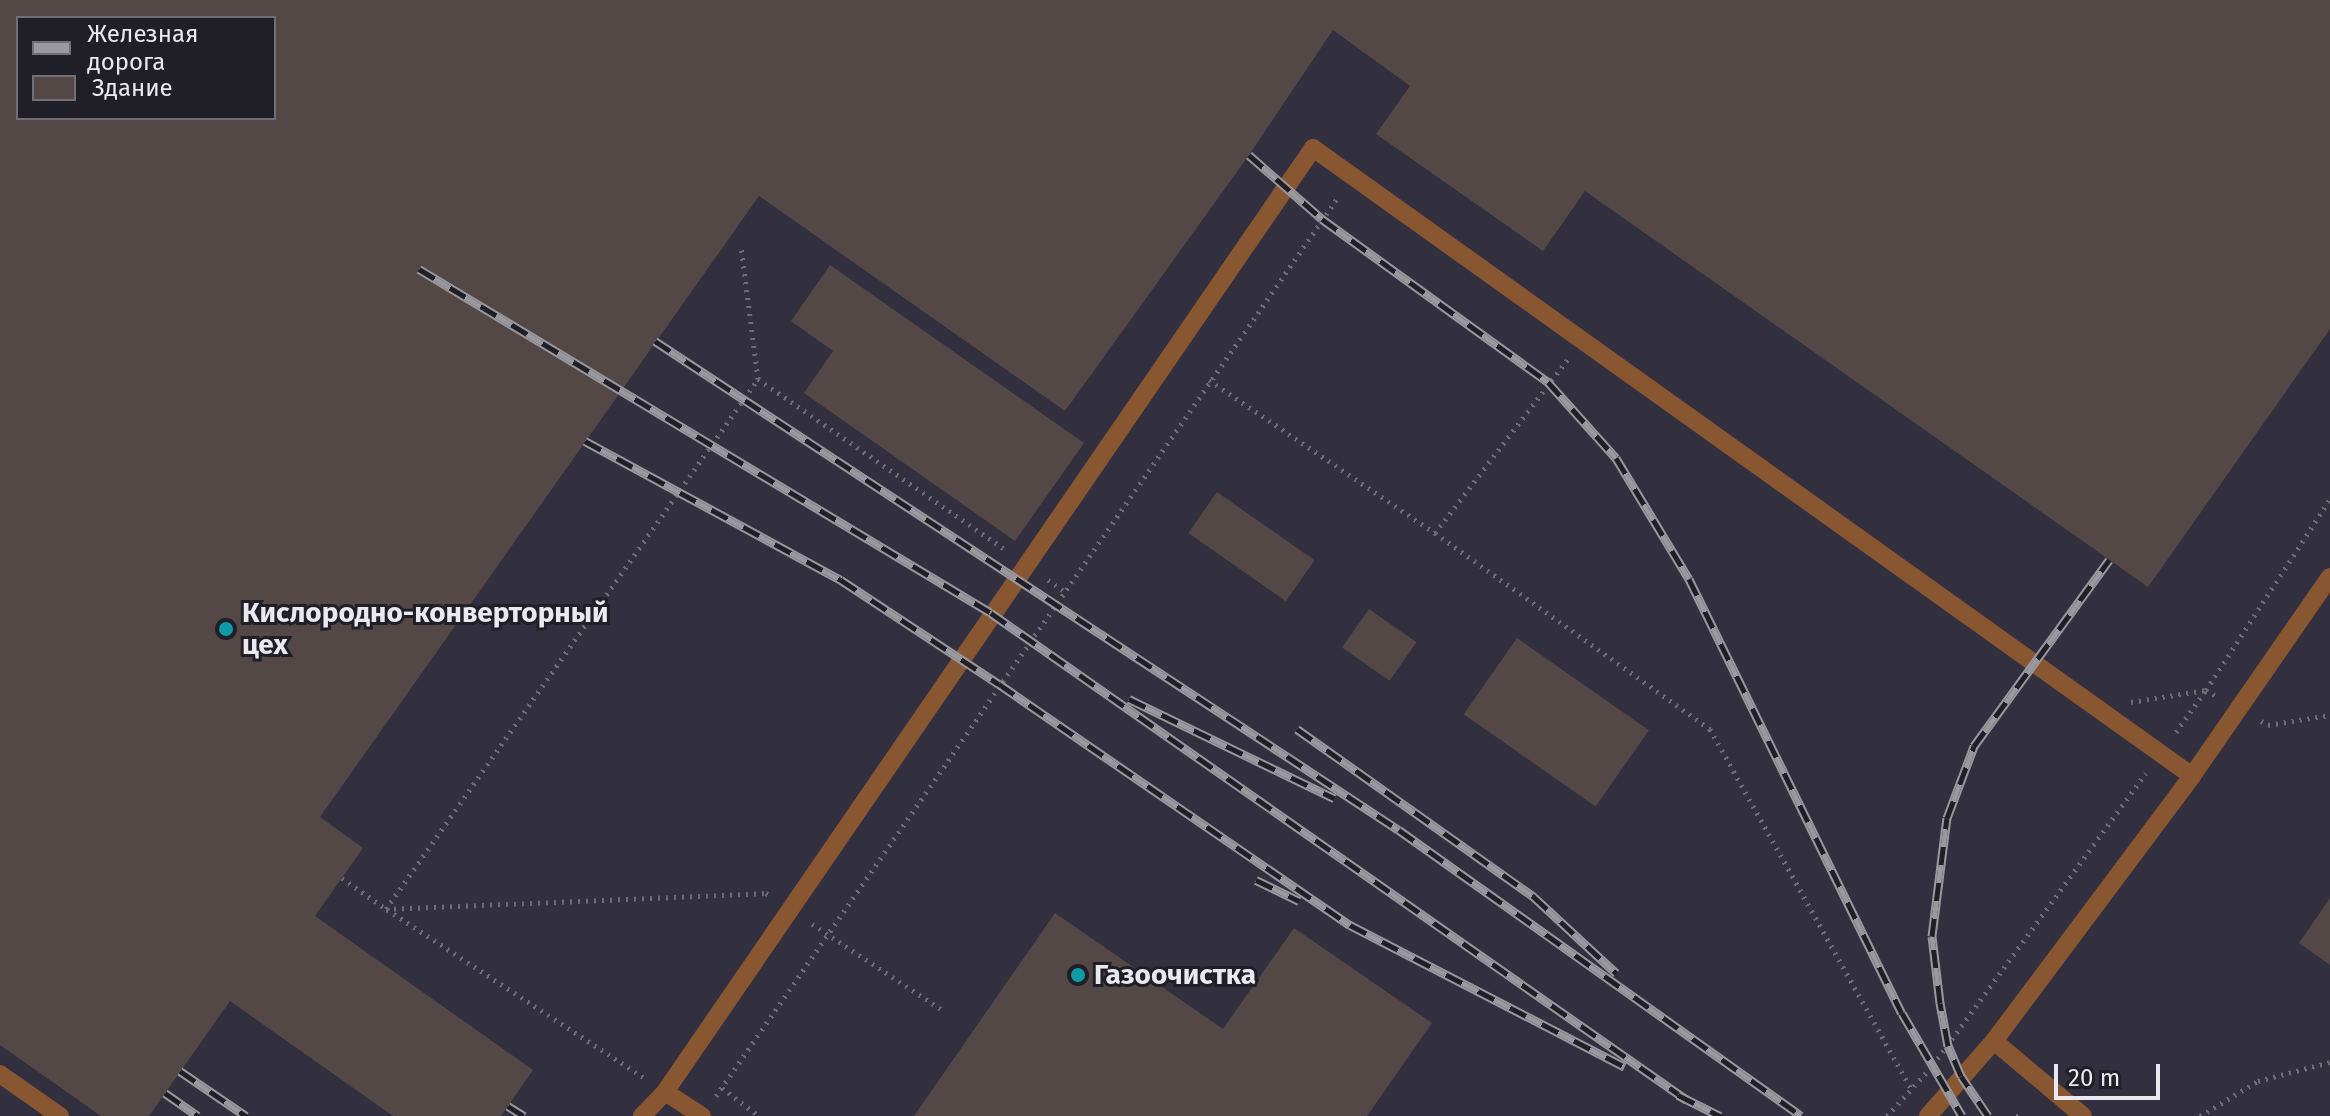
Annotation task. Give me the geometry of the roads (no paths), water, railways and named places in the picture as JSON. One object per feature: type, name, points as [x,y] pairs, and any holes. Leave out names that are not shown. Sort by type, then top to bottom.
[{"type":"lane","points":[[642,1116],[665,1092],[1313,148],[2192,776]]},
{"type":"lane","points":[[1928,1116],[1994,1041],[2192,776],[2330,577]]},
{"type":"lane","points":[[1994,1041],[2083,1116]]},
{"type":"lane","points":[[0,1074],[60,1116]]},
{"type":"lane","points":[[665,1092],[702,1116]]},
{"type":"railway","points":[[1249,155],[1322,219],[1548,382],[1616,458],[1689,579],[1902,1013],[1962,1116]]},
{"type":"railway","points":[[419,269],[991,613],[1687,1100]]},
{"type":"railway","points":[[655,341],[1399,830],[1801,1116]]},
{"type":"railway","points":[[585,441],[841,580],[999,684],[1350,925],[1625,1067]]},
{"type":"railway","points":[[1988,1116],[1961,1076],[1948,1046],[1940,1003],[1932,936],[1947,818],[1974,746],[2109,560]]},
{"type":"railway","points":[[1129,699],[1334,798]]},
{"type":"railway","points":[[1297,729],[1534,897],[1616,973]]},
{"type":"railway","points":[[1256,880],[1299,901]]},
{"type":"railway","points":[[180,1071],[246,1116]]},
{"type":"railway","points":[[165,1093],[198,1116]]},
{"type":"railway","points":[[1678,1095],[1720,1116]]},
{"type":"railway","points":[[508,1106],[524,1116]]},
{"type":"place","name":"Кислородно-конверторный цех","points":[[226,629]]},
{"type":"place","name":"Газоочистка","points":[[1078,975]]}]
